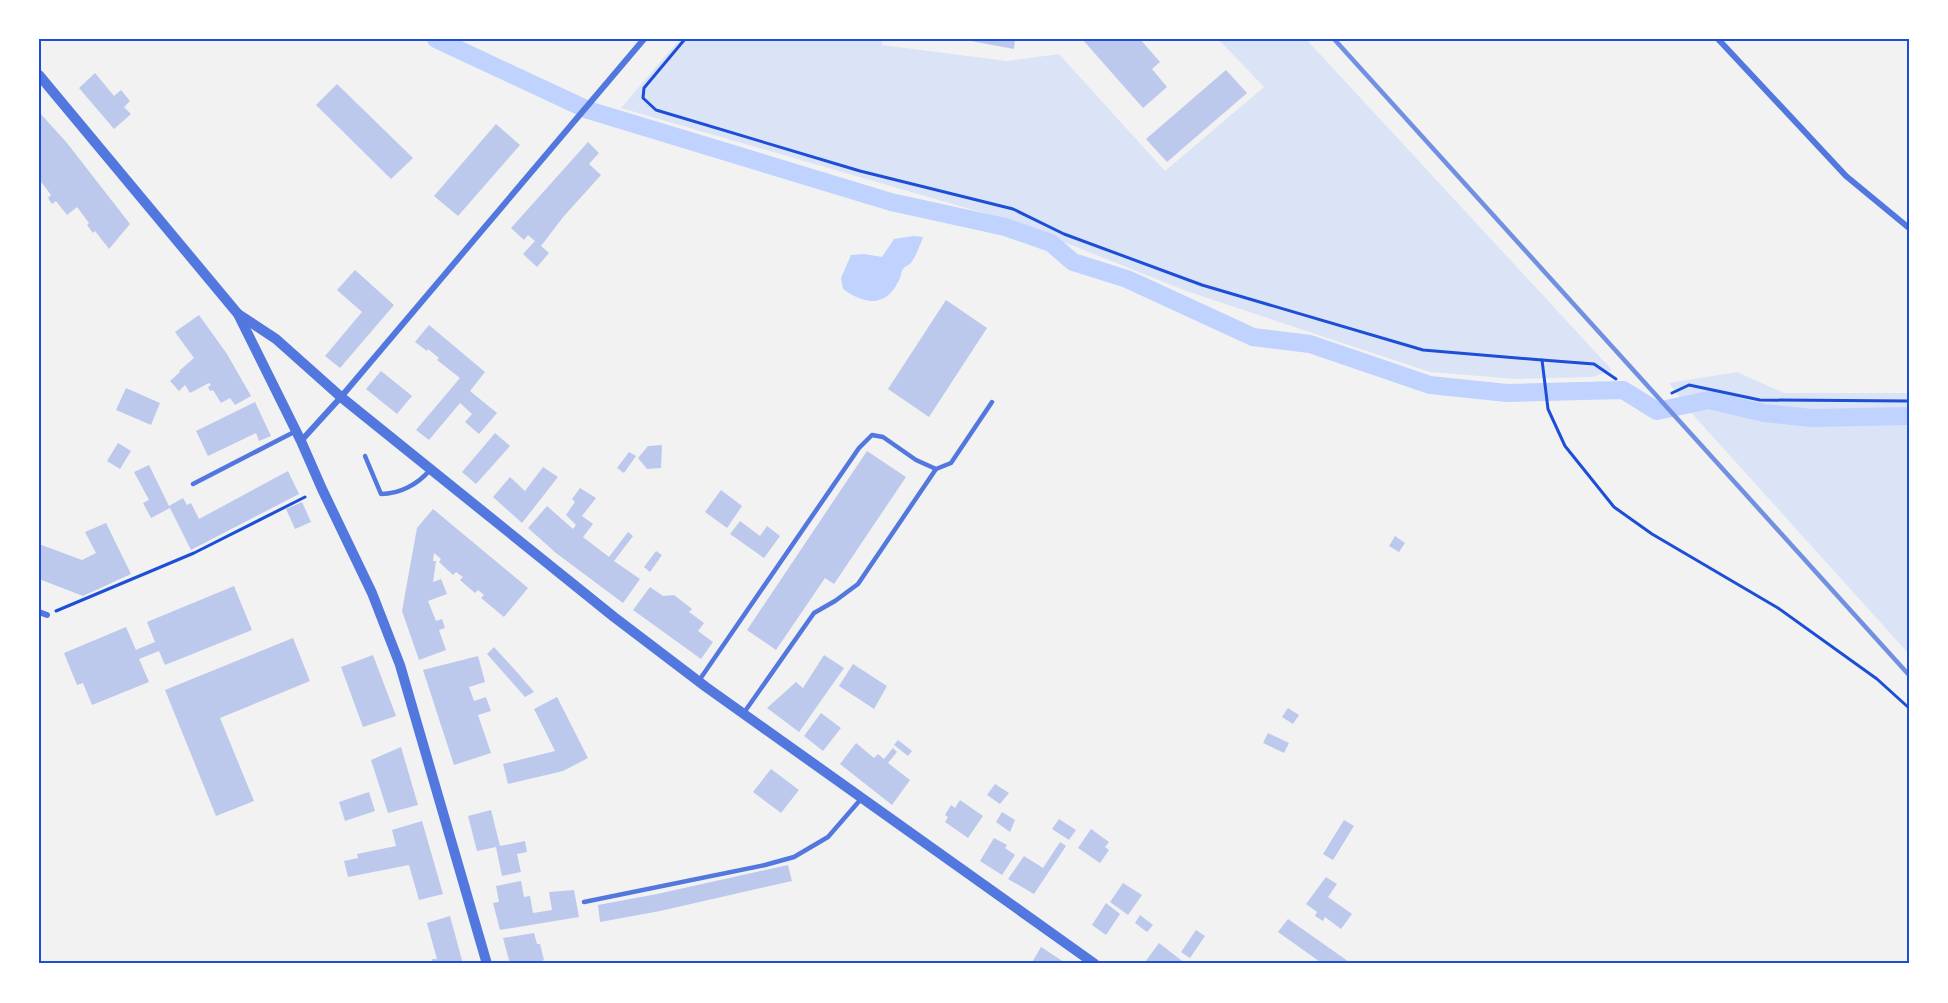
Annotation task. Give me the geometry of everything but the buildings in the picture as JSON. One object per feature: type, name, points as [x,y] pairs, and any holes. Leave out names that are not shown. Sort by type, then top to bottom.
[{"type":"street","points":[[299,436],[341,397],[644,39]]},
{"type":"street","points":[[1718,39],[1846,176],[1909,228]]},
{"type":"street","points":[[39,75],[238,314],[299,436],[372,593],[400,665],[487,964]]},
{"type":"street","points":[[238,314],[276,339],[341,397],[430,470],[698,682],[1095,964]]},
{"type":"street","points":[[39,612],[47,615]]},
{"type":"lane","points":[[743,714],[814,613],[858,584],[936,469],[951,463],[992,402]]},
{"type":"lane","points":[[698,682],[859,448],[872,435],[883,437],[916,460],[936,469]]},
{"type":"lane","points":[[193,484],[299,436]]},
{"type":"lane","points":[[365,456],[381,494],[392,494],[418,482],[430,470]]},
{"type":"lane","points":[[585,902],[794,857],[828,837],[861,799]]},
{"type":"path","points":[[685,39],[644,88],[643,99],[656,110],[860,171],[1013,209],[1064,234],[1202,285],[1423,350],[1594,364],[1616,379]]},
{"type":"path","points":[[1542,360],[1548,409],[1565,446],[1614,507],[1652,534],[1778,608],[1877,679],[1909,708]]},
{"type":"path","points":[[1671,393],[1689,385],[1760,400],[1909,401]]},
{"type":"path","points":[[47,615],[194,553],[305,497]]},
{"type":"shaded area","points":[[680,39],[882,39],[882,45],[1007,61],[1059,54],[1165,171],[1264,87],[1218,39],[1306,39],[1612,370],[1593,377],[1515,379],[1430,372],[1189,292],[1011,221],[621,108]]},
{"type":"shaded area","points":[[1737,372],[1784,393],[1909,393],[1909,654],[1695,417],[1669,383]]},
{"type":"water","points":[[923,237],[916,254],[911,263],[903,269],[899,280],[887,296],[880,300],[866,300],[843,289],[841,278],[851,255],[864,254],[882,257],[894,239]]},
{"type":"waterway","points":[[436,39],[588,110],[891,202],[1005,227],[1051,243],[1073,262],[1127,279],[1253,337],[1310,344],[1430,385],[1507,393],[1623,390],[1657,411],[1709,400],[1764,413],[1812,418],[1909,416]]},
{"type":"railway","points":[[1334,39],[1909,675]]}]
